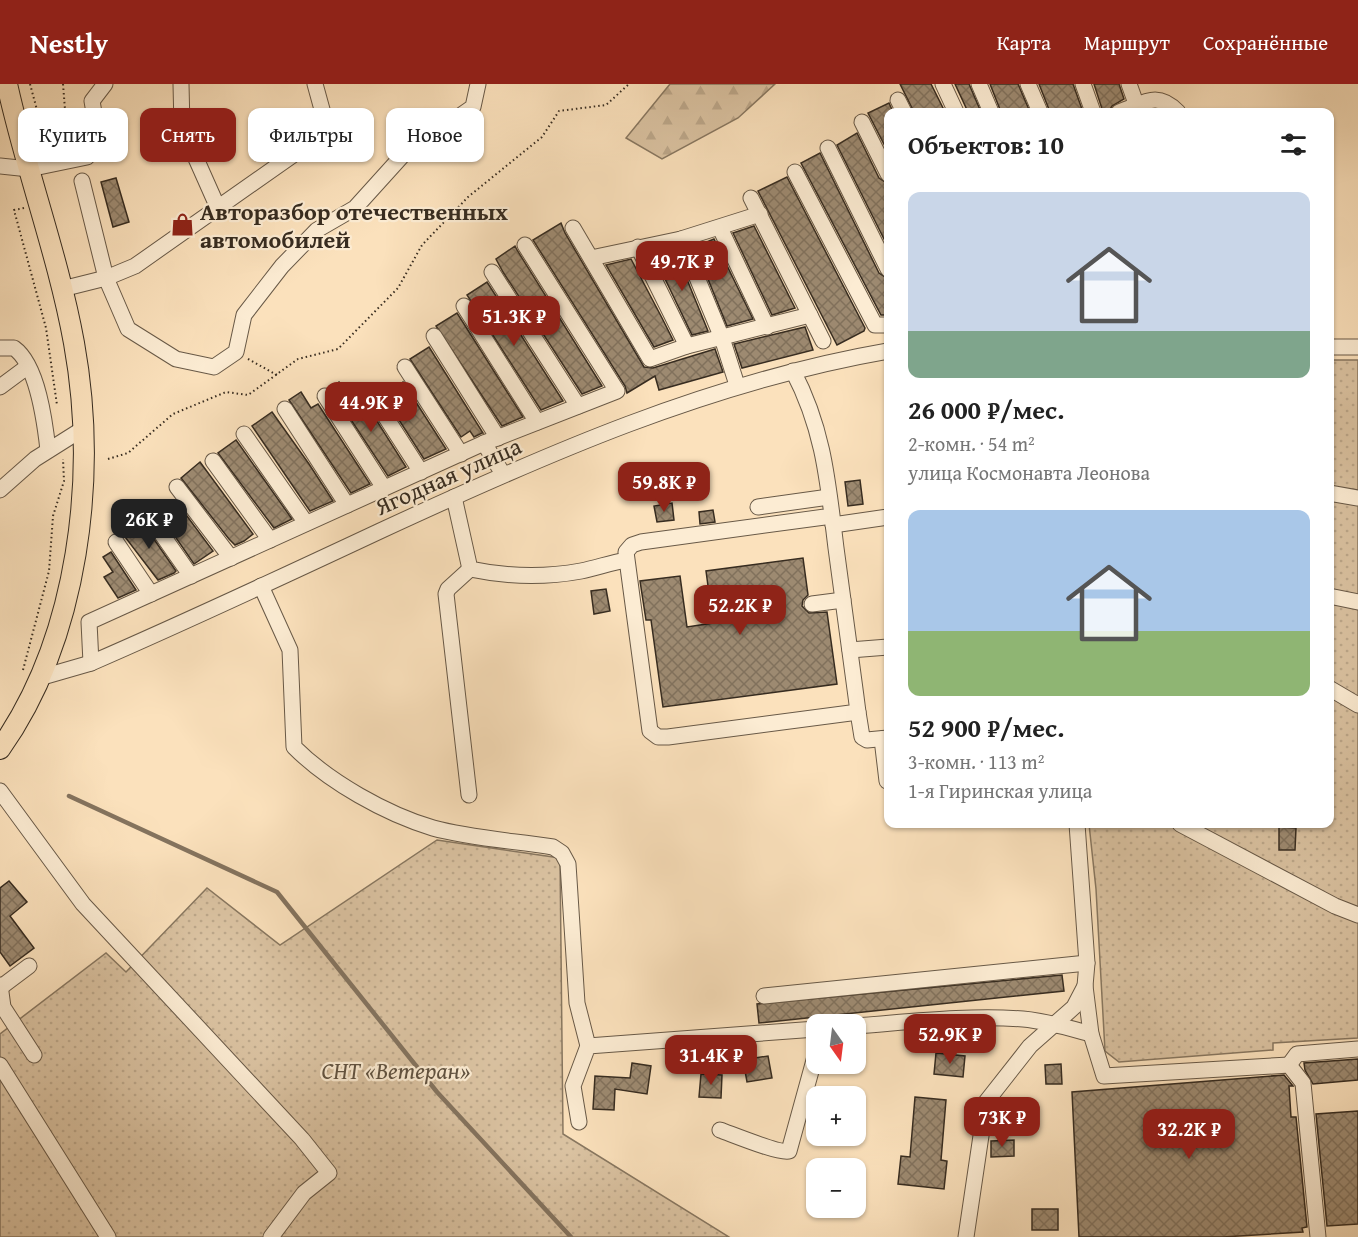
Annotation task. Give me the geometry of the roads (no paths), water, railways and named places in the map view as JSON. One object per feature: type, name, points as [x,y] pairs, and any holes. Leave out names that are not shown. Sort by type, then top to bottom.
[{"type":"main road","points":[[0,749],[30,698],[59,626],[78,544],[82,485],[81,430],[74,346],[62,289],[7,84]]},
{"type":"street","points":[[0,166],[29,169],[68,163],[87,157],[99,142],[91,84]]},
{"type":"street","points":[[92,101],[105,84]]},
{"type":"street","points":[[181,84],[182,127],[218,208]]},
{"type":"street","points":[[62,289],[106,278],[135,266],[325,131],[326,124],[315,84]]},
{"type":"street","points":[[82,181],[106,278],[128,329],[176,359],[214,367],[236,352],[244,315],[282,266],[317,230],[355,208],[402,156],[473,106],[478,84]]},
{"type":"street","points":[[943,84],[954,108]]},
{"type":"street","points":[[978,84],[989,108]]},
{"type":"street","points":[[1028,84],[1038,108]]},
{"type":"street","points":[[1083,84],[1092,108]]},
{"type":"street","points":[[1129,84],[1138,108]]},
{"type":"street","points":[[1140,108],[1154,99],[1168,101],[1174,108]]},
{"type":"street","points":[[862,122],[884,166]]},
{"type":"street","points":[[828,148],[884,261]]},
{"type":"street","points":[[795,172],[875,325],[884,325]]},
{"type":"street","points":[[752,198],[823,340]]},
{"type":"street","points":[[591,258],[681,239],[760,214]]},
{"type":"street","points":[[573,228],[650,359],[687,346],[810,315]]},
{"type":"street","points":[[720,228],[767,327]]},
{"type":"street","points":[[681,239],[722,338],[737,385]]},
{"type":"street","points":[[91,663],[89,622],[491,440],[616,391],[525,245]]},
{"type":"street","points":[[638,247],[687,346]]},
{"type":"street","points":[[492,272],[578,406]]},
{"type":"street","points":[[464,306],[537,422]]},
{"type":"street","points":[[434,336],[491,440],[503,474]]},
{"type":"street","points":[[1334,347],[1358,347]]},
{"type":"street","points":[[0,348],[14,348],[19,352],[27,367],[42,401],[48,450]]},
{"type":"street","name":"Ягодная улица","points":[[39,678],[91,663],[503,474],[646,416],[737,385],[884,352]]},
{"type":"street","points":[[0,387],[27,367]]},
{"type":"street","points":[[405,367],[461,454]]},
{"type":"street","points":[[793,371],[808,400],[823,448],[862,737],[867,740],[884,739]]},
{"type":"street","points":[[325,396],[384,488]]},
{"type":"street","points":[[376,402],[421,471]]},
{"type":"street","points":[[285,408],[346,505]]},
{"type":"street","points":[[0,490],[35,459],[81,430]]},
{"type":"street","points":[[244,434],[306,524]]},
{"type":"street","points":[[213,461],[270,540]]},
{"type":"street","points":[[177,487],[231,558]]},
{"type":"street","points":[[1334,494],[1358,498]]},
{"type":"street","points":[[454,497],[470,569]]},
{"type":"street","points":[[758,507],[829,497]]},
{"type":"street","points":[[149,516],[191,576]]},
{"type":"street","points":[[858,712],[658,737],[650,731],[647,720],[626,552],[632,545],[641,542],[833,520],[884,517]]},
{"type":"street","points":[[116,542],[151,594]]},
{"type":"street","points":[[470,569],[506,577],[542,576],[583,571],[602,564],[626,560]]},
{"type":"street","points":[[469,795],[446,594],[448,589],[470,569]]},
{"type":"street","points":[[261,586],[290,650],[294,747],[308,762],[366,799],[434,828],[553,847],[562,853],[568,864],[577,1003],[588,1046],[573,1086],[579,1122]]},
{"type":"street","points":[[1334,597],[1358,602]]},
{"type":"street","points":[[812,604],[843,600]]},
{"type":"street","points":[[850,650],[884,647]]},
{"type":"street","points":[[1334,691],[1358,705]]},
{"type":"street","points":[[0,727],[30,698]]},
{"type":"street","points":[[0,791],[83,904],[302,1139],[329,1173],[304,1193],[271,1237]]},
{"type":"street","points":[[1077,828],[1087,963],[1085,986],[1091,1035],[1104,1076],[1289,1065]]},
{"type":"street","points":[[1188,828],[1335,906],[1358,915]]},
{"type":"street","points":[[764,996],[1087,963]]},
{"type":"street","points":[[29,966],[1,986],[3,1007],[34,1054]]},
{"type":"street","points":[[966,1237],[986,1102],[1030,1046],[1057,1025],[1074,1007],[1085,986]]},
{"type":"street","points":[[866,1025],[927,1020],[1023,1019],[1057,1025],[1091,1035]]},
{"type":"street","points":[[588,1046],[806,1030]]},
{"type":"street","points":[[1289,1065],[1297,1054],[1358,1049]]},
{"type":"street","points":[[0,1065],[108,1237]]},
{"type":"street","points":[[1289,1065],[1303,1083],[1318,1237]]},
{"type":"street","points":[[720,1130],[777,1152],[789,1151],[810,1074]]},
{"type":"waterway","points":[[69,796],[277,892],[437,1092],[571,1237]]},
{"type":"place","name":"Авторазбор отечественных автомобилей","points":[[182,225]]},
{"type":"park label","name":"СНТ «Ветеран»","points":[[396,1070]]}]
